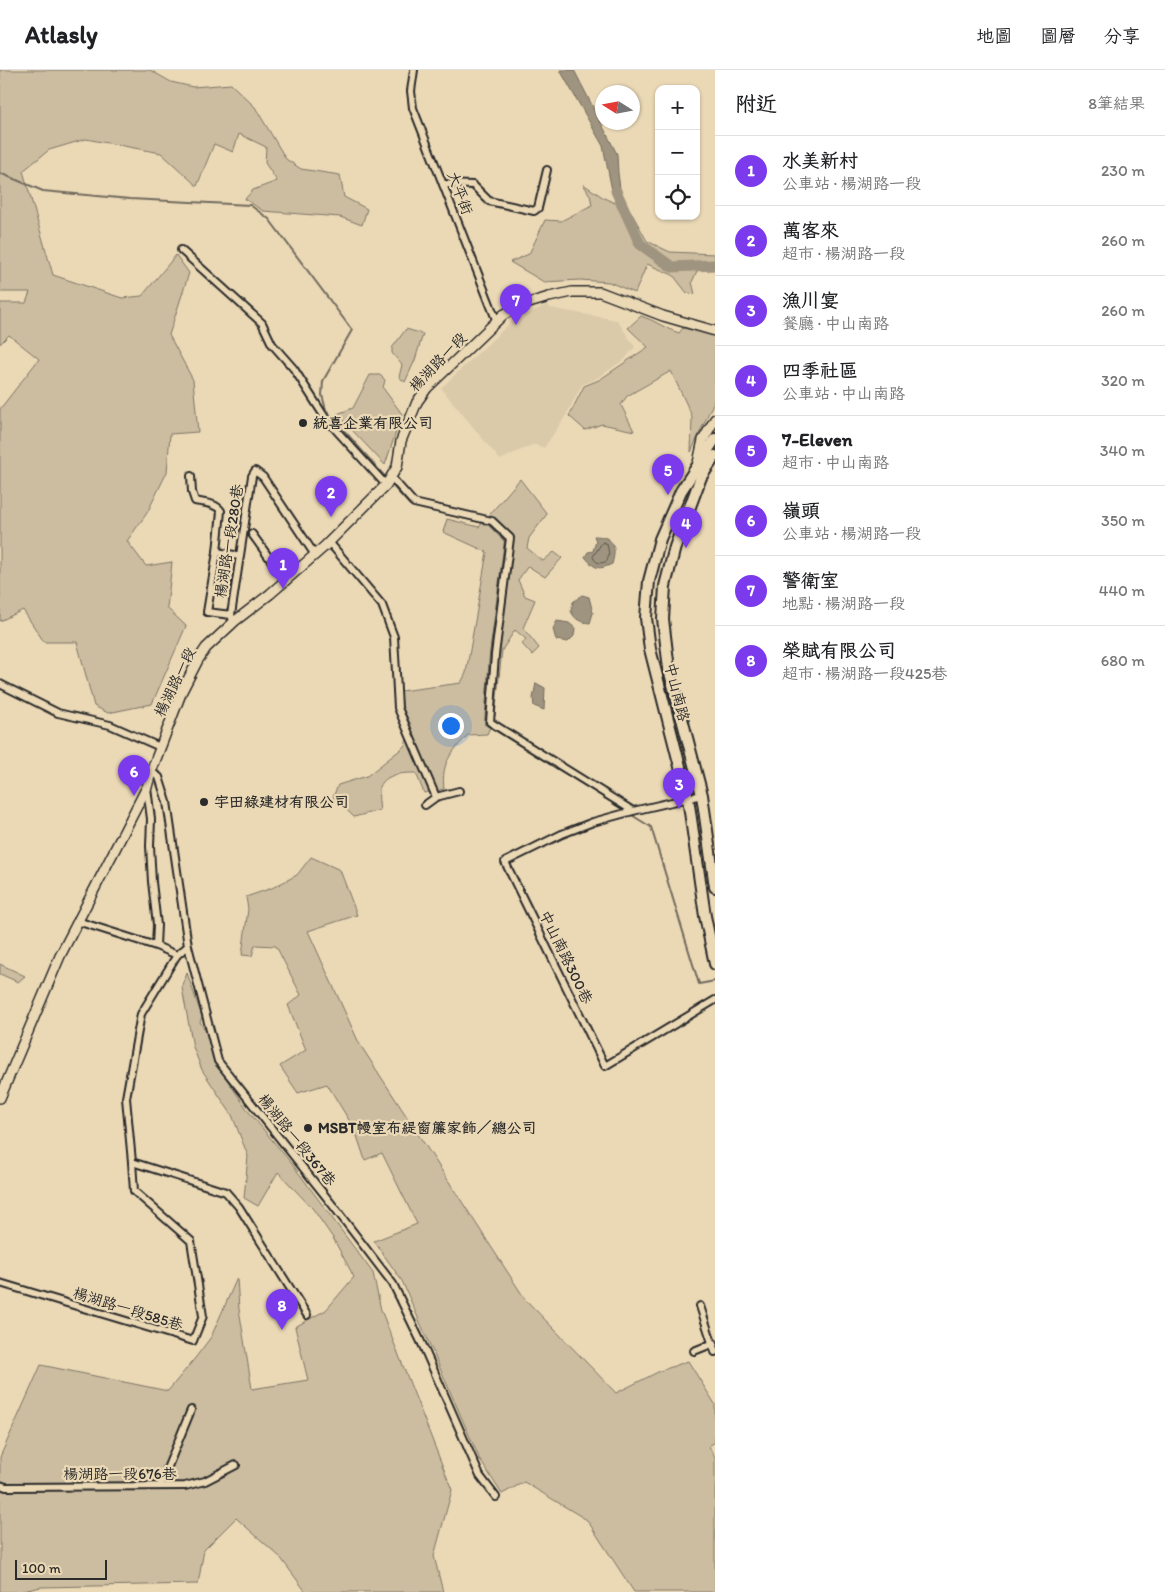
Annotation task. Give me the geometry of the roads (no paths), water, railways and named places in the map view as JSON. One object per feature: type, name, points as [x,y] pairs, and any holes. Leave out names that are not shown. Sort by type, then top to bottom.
[{"type":"main road","name":"中山南路","points":[[715,439],[681,490],[660,539],[649,581],[646,618],[650,649],[688,798],[705,916],[715,964]]},
{"type":"main road","name":"中山南路","points":[[715,456],[700,477],[675,547],[665,586],[663,618],[669,669],[702,795],[715,888]]},
{"type":"street","name":"大平街","points":[[414,70],[410,91],[413,108],[497,322]]},
{"type":"street","points":[[443,184],[473,185],[489,201],[534,212],[538,208],[547,170]]},
{"type":"street","points":[[181,250],[262,323],[272,344],[294,369],[326,419],[414,503],[492,521],[510,538],[495,655],[490,722],[629,812],[702,795]]},
{"type":"street","name":"楊湖路一段","points":[[0,1098],[56,964],[147,787],[150,772],[182,691],[198,660],[206,648],[233,618],[286,581],[329,542],[389,481],[397,467],[404,435],[417,402],[428,388],[503,316],[519,306],[572,292],[600,292],[663,316],[715,331]]},
{"type":"street","points":[[700,477],[698,464],[703,440],[715,419]]},
{"type":"street","name":"楊湖路一段280巷","points":[[191,476],[192,492],[195,501],[212,504],[221,511],[217,552],[207,612],[233,618],[240,556],[252,476],[255,471],[262,477],[315,555]]},
{"type":"street","points":[[252,534],[286,581]]},
{"type":"street","points":[[329,542],[382,605],[394,637],[398,708],[436,797]]},
{"type":"street","points":[[217,552],[240,556]]},
{"type":"street","points":[[0,684],[58,713],[110,725],[160,747]]},
{"type":"street","name":"楊湖路一段367巷","points":[[150,772],[159,776],[167,802],[188,946],[218,1061],[326,1196],[393,1284],[423,1346],[480,1476],[496,1497]]},
{"type":"street","points":[[147,787],[151,818],[150,846],[157,925],[156,946]]},
{"type":"street","points":[[425,805],[436,797],[459,791]]},
{"type":"street","name":"中山南路300巷","points":[[629,812],[586,825],[505,862],[605,1066],[715,1000]]},
{"type":"street","points":[[77,921],[156,946],[177,955]]},
{"type":"street","points":[[188,946],[177,955],[141,1014],[126,1098],[132,1162],[226,1192],[239,1207],[307,1315]]},
{"type":"street","name":"楊湖路一段585巷","points":[[0,1283],[193,1341],[203,1316],[191,1241],[134,1191],[132,1162]]},
{"type":"street","points":[[700,1306],[714,1343],[715,1352]]},
{"type":"street","points":[[694,1351],[714,1343]]},
{"type":"street","points":[[160,1486],[191,1410]]},
{"type":"street","name":"楊湖路一段676巷","points":[[0,1485],[196,1485],[205,1482],[236,1464]]},
{"type":"water","points":[[560,70],[574,70],[595,111],[595,130],[605,130],[617,154],[622,204],[613,195],[603,146]]},
{"type":"water","points":[[594,536],[610,540],[614,548],[612,564],[600,568],[591,564],[585,557],[588,552],[593,551],[596,541]]},
{"type":"water","points":[[582,595],[589,597],[593,613],[590,623],[578,620],[571,611],[573,602]]},
{"type":"water","points":[[557,621],[569,623],[575,628],[574,636],[568,642],[556,640],[553,629]]},
{"type":"water","points":[[536,683],[545,688],[544,710],[534,706],[533,698]]},
{"type":"waterway","points":[[0,173],[43,191],[130,199],[250,205],[269,219],[352,330],[323,381],[322,395],[326,410],[387,479]]},
{"type":"waterway","points":[[616,191],[640,244],[672,267],[715,265]]},
{"type":"waterway","points":[[390,483],[410,505],[415,506]]},
{"type":"waterway","points":[[429,510],[488,524],[505,541],[490,655],[485,724],[626,811]]},
{"type":"waterway","points":[[630,814],[651,827],[699,984],[715,981]]},
{"type":"place","name":"警衛室","points":[[516,325]]},
{"type":"place","name":"統喜企業有限公司","points":[[303,423]]},
{"type":"place","name":"7-Eleven","points":[[668,495]]},
{"type":"place","name":"萬客來","points":[[331,517]]},
{"type":"place","name":"四季社區","points":[[686,548]]},
{"type":"place","name":"水美新村","points":[[283,589]]},
{"type":"place","name":"嶺頭","points":[[134,796]]},
{"type":"place","name":"宇田綠建材有限公司","points":[[204,802]]},
{"type":"place","name":"漁川宴","points":[[679,809]]},
{"type":"place","name":"MSBT幔室布緹窗簾家飾／總公司","points":[[308,1128]]},
{"type":"place","name":"榮賦有限公司","points":[[282,1330]]}]
